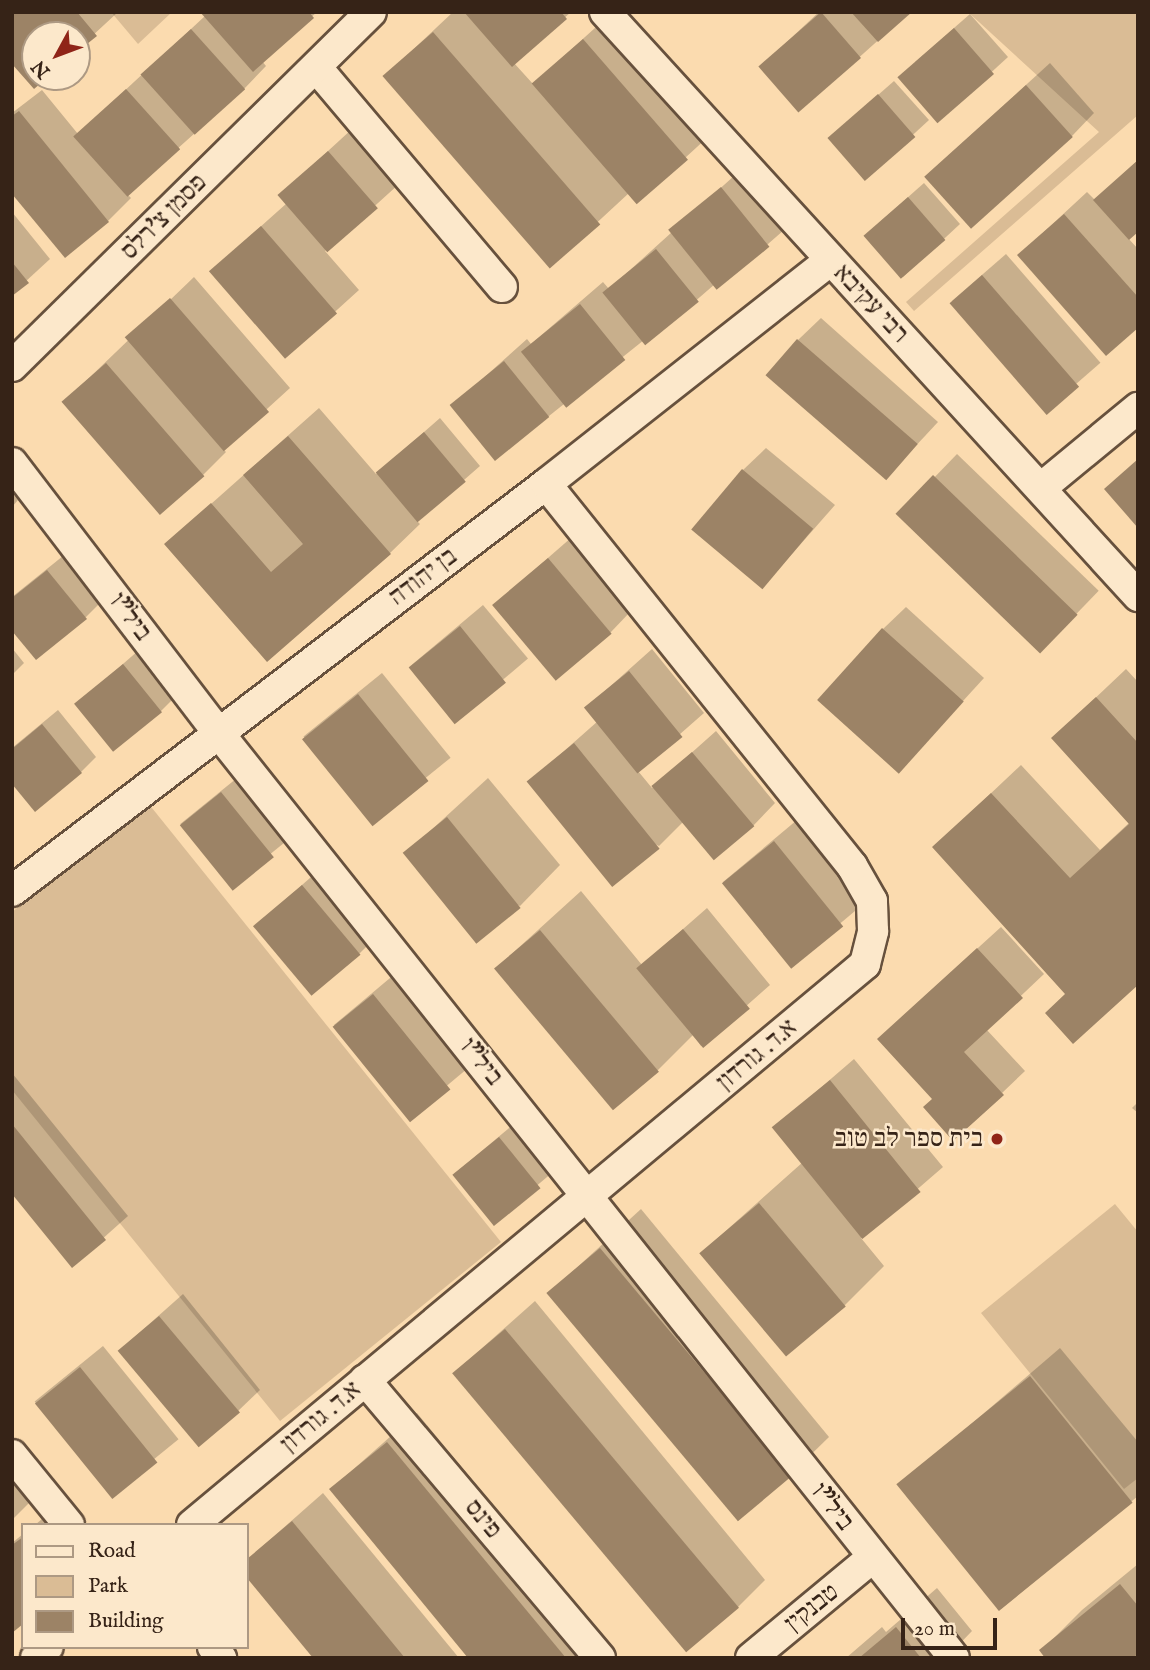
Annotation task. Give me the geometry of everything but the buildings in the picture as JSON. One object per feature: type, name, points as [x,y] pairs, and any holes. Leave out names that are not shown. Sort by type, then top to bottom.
[{"type":"street","name":"פסמן צ'רלס","points":[[12,366],[371,12]]},
{"type":"street","name":"רבי עקיבא","points":[[605,12],[1138,596]]},
{"type":"street","points":[[316,67],[502,287]]},
{"type":"street","name":"בן יהודה","points":[[12,891],[217,730],[546,484],[831,260]]},
{"type":"street","points":[[1041,488],[1138,408]]},
{"type":"street","name":"ביל\"ו","points":[[12,463],[217,730],[954,1658]]},
{"type":"street","name":"א.ד. גורדון","points":[[194,1523],[865,964],[873,931],[872,901],[852,866],[546,484]]},
{"type":"street","name":"פינס","points":[[365,1380],[600,1658]]},
{"type":"street","points":[[12,1455],[67,1523]]},
{"type":"street","name":"טבנקין","points":[[751,1658],[872,1558]]},
{"type":"green space","points":[[111,12],[172,12],[138,44]]},
{"type":"green space","points":[[968,12],[1138,12],[1138,115],[914,311],[906,302],[1099,132]]},
{"type":"green space","points":[[148,803],[501,1242],[280,1421],[12,1090],[12,912]]},
{"type":"green space","points":[[1115,1204],[1138,1232],[1138,1478],[1124,1489],[981,1313]]},
{"type":"place","name":"בית ספר לב טוב","points":[[997,1139]]}]
